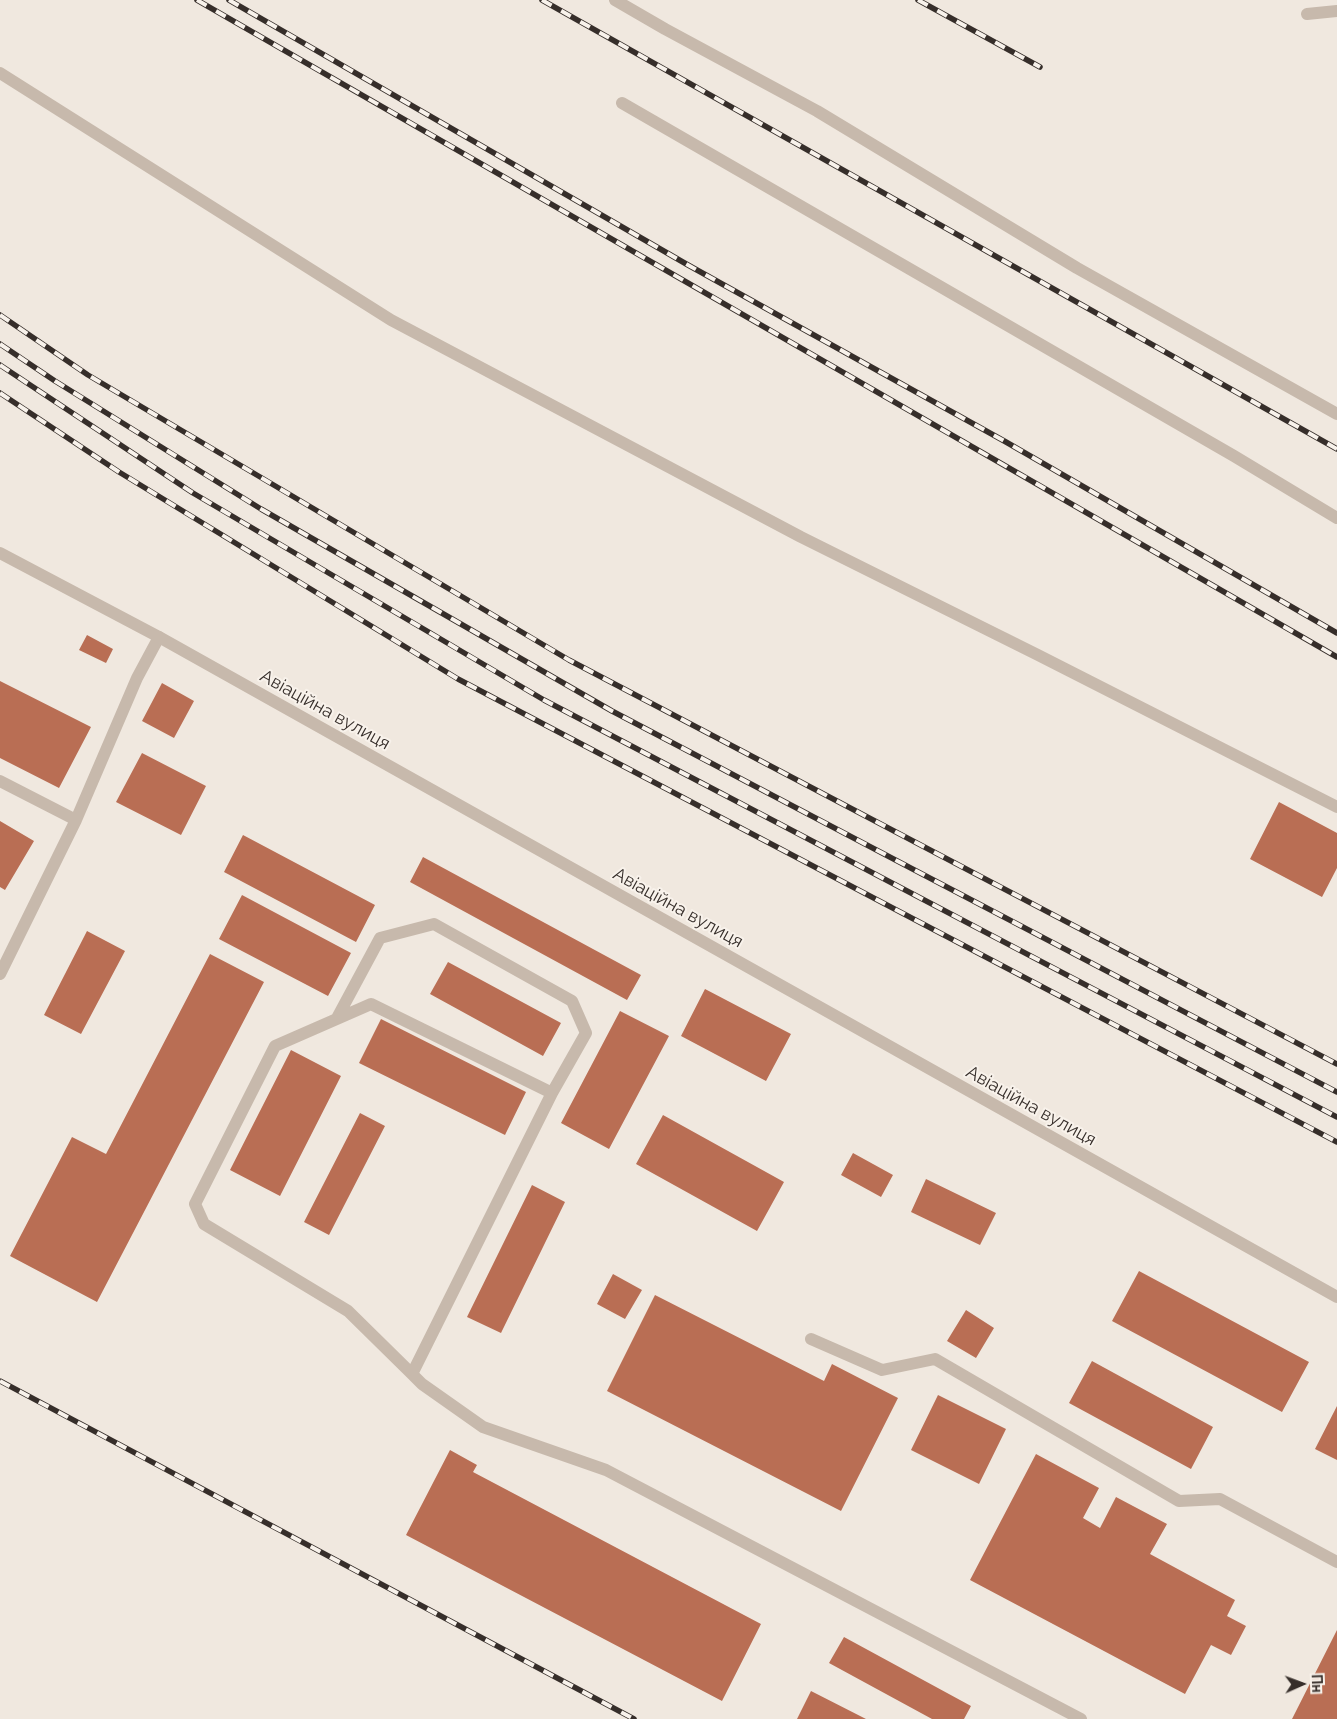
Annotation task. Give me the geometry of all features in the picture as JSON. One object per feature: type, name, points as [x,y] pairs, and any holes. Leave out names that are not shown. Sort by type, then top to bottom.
[{"type":"street","points":[[615,0],[665,29],[817,110],[1076,268],[1337,414]]},
{"type":"street","points":[[1307,14],[1337,11]]},
{"type":"street","points":[[0,73],[391,320],[801,537],[1337,807]]},
{"type":"street","points":[[622,103],[1225,451],[1337,518]]},
{"type":"street","name":"Авіаційна вулиця","points":[[0,553],[159,637],[1337,1297]]},
{"type":"street","points":[[0,974],[76,820],[137,678],[159,637]]},
{"type":"street","points":[[0,781],[76,820]]},
{"type":"street","points":[[337,1018],[380,938],[434,924],[572,1001],[586,1033],[552,1093],[412,1374]]},
{"type":"street","points":[[552,1093],[371,1004],[275,1046],[195,1204],[204,1224],[348,1311],[422,1384],[483,1427],[606,1470],[1081,1719]]},
{"type":"street","points":[[810,1338],[882,1370],[935,1360],[1179,1501],[1220,1499],[1337,1562]]},
{"type":"building","points":[[87,635],[113,649],[106,663],[79,650]]},
{"type":"building","points":[[0,681],[91,727],[59,788],[0,758]]},
{"type":"building","points":[[162,683],[194,701],[174,738],[142,721]]},
{"type":"building","points":[[142,753],[206,786],[181,835],[116,802]]},
{"type":"building","points":[[1279,802],[1337,833],[1337,868],[1322,897],[1250,859]]},
{"type":"building","points":[[0,821],[34,841],[5,890],[0,887]]},
{"type":"building","points":[[243,835],[375,905],[356,942],[224,872]]},
{"type":"building","points":[[423,857],[641,975],[627,1000],[410,882]]},
{"type":"building","points":[[242,895],[351,953],[328,996],[219,939]]},
{"type":"building","points":[[87,931],[125,951],[81,1034],[44,1015]]},
{"type":"building","points":[[210,954],[264,982],[97,1302],[10,1256],[72,1137],[106,1154]]},
{"type":"building","points":[[448,962],[561,1023],[543,1056],[430,994]]},
{"type":"building","points":[[705,989],[791,1034],[766,1081],[681,1036]]},
{"type":"building","points":[[620,1011],[669,1036],[609,1149],[561,1123]]},
{"type":"building","points":[[381,1019],[526,1092],[505,1135],[359,1063]]},
{"type":"building","points":[[291,1050],[341,1076],[280,1196],[230,1170]]},
{"type":"building","points":[[360,1113],[385,1126],[329,1235],[304,1222]]},
{"type":"building","points":[[663,1115],[784,1182],[757,1231],[636,1164]]},
{"type":"building","points":[[853,1153],[893,1175],[881,1197],[841,1175]]},
{"type":"building","points":[[926,1179],[996,1213],[980,1245],[911,1212]]},
{"type":"building","points":[[532,1185],[565,1202],[501,1333],[467,1317]]},
{"type":"building","points":[[1139,1271],[1309,1362],[1282,1412],[1112,1321]]},
{"type":"building","points":[[613,1274],[642,1290],[625,1319],[597,1304]]},
{"type":"building","points":[[655,1295],[824,1381],[832,1364],[898,1398],[841,1511],[607,1391]]},
{"type":"building","points":[[966,1310],[994,1328],[976,1358],[947,1341]]},
{"type":"building","points":[[1092,1361],[1213,1427],[1191,1469],[1069,1403]]},
{"type":"building","points":[[938,1395],[1006,1429],[979,1484],[911,1450]]},
{"type":"building","points":[[1337,1406],[1337,1460],[1315,1449]]},
{"type":"building","points":[[450,1450],[477,1465],[473,1472],[761,1624],[722,1701],[406,1535]]},
{"type":"building","points":[[1036,1454],[1099,1488],[1083,1518],[1100,1528],[1116,1497],[1167,1524],[1150,1554],[1235,1600],[1227,1616],[1246,1626],[1231,1655],[1211,1645],[1185,1694],[970,1580]]},
{"type":"building","points":[[1337,1630],[1337,1719],[1292,1719]]},
{"type":"building","points":[[844,1637],[971,1706],[964,1719],[932,1719],[829,1663]]},
{"type":"building","points":[[811,1691],[866,1719],[797,1719]]},
{"type":"railway","points":[[197,0],[1337,657]]},
{"type":"railway","points":[[229,0],[688,265],[1006,442],[1337,633]]},
{"type":"railway","points":[[542,0],[1337,449]]},
{"type":"railway","points":[[918,0],[1040,67]]},
{"type":"railway","points":[[0,315],[88,375],[569,660],[1337,1064]]},
{"type":"railway","points":[[0,344],[55,381],[261,509],[612,711],[1337,1092]]},
{"type":"railway","points":[[0,365],[193,493],[544,700],[1337,1117]]},
{"type":"railway","points":[[0,393],[119,472],[458,679],[1337,1142]]},
{"type":"railway","points":[[0,1381],[634,1719]]}]
